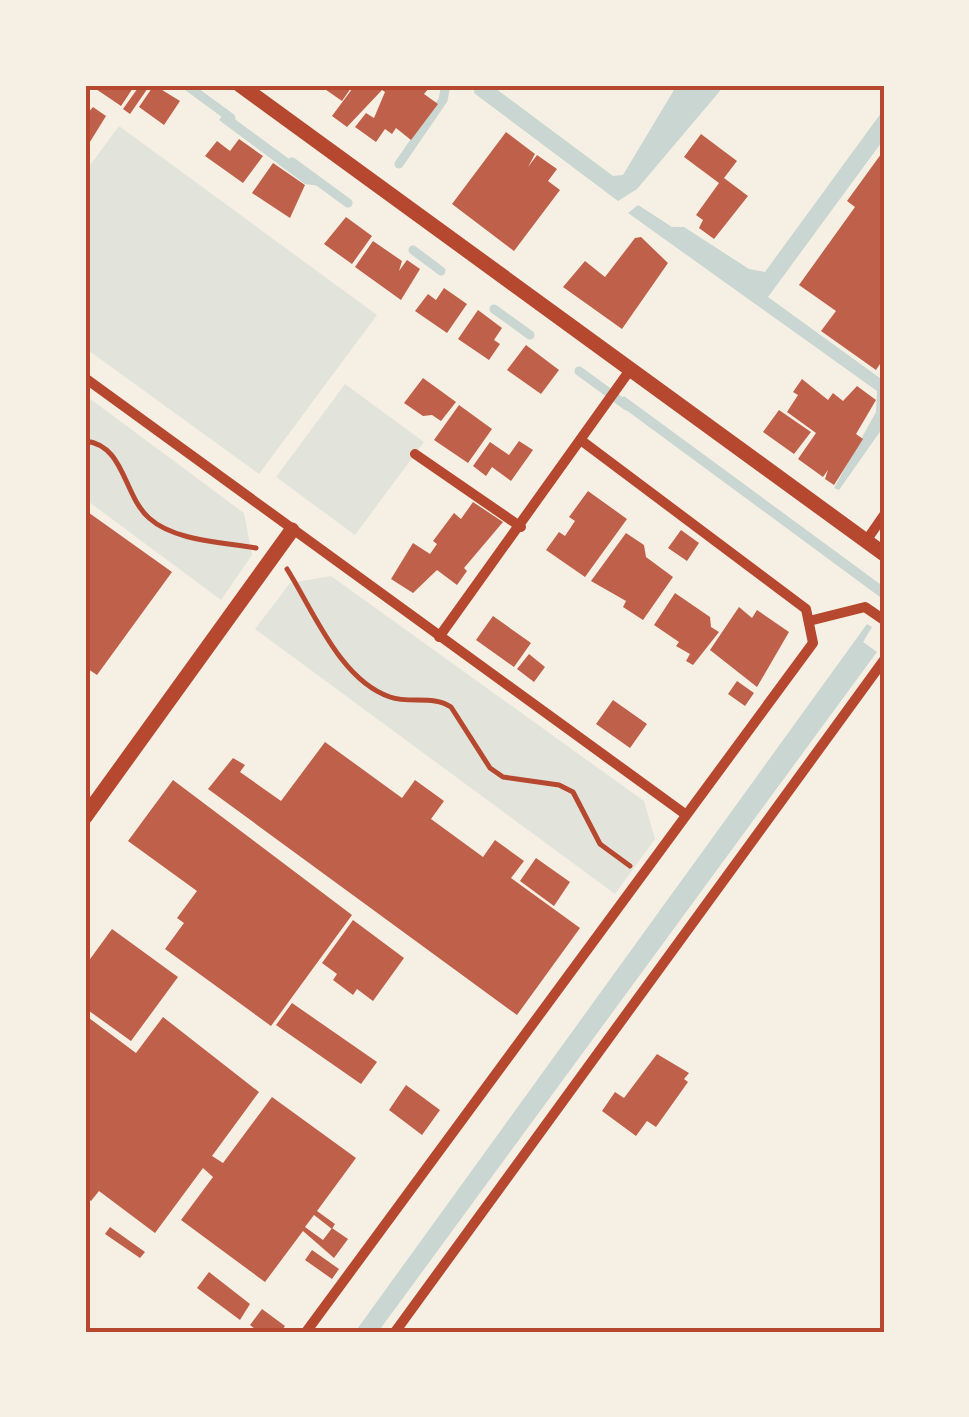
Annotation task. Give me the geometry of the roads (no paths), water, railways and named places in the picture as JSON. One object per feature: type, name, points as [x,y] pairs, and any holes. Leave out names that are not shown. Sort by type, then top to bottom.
[{"type":"street","points":[[240,85],[884,554]]},
{"type":"street","points":[[439,637],[630,370]]},
{"type":"street","points":[[85,378],[686,814]]},
{"type":"street","points":[[306,1332],[813,642],[806,609],[582,441]]},
{"type":"street","points":[[414,454],[521,527]]},
{"type":"street","points":[[866,541],[884,515]]},
{"type":"street","points":[[85,817],[292,530]]},
{"type":"street","points":[[808,620],[865,607],[884,620]]},
{"type":"street","points":[[395,1332],[884,660]]},
{"type":"waterway","points":[[186,85],[231,118]]},
{"type":"waterway","points":[[399,164],[443,100],[446,85]]},
{"type":"waterway","points":[[292,162],[348,203]]},
{"type":"waterway","points":[[413,250],[441,271]]},
{"type":"waterway","points":[[494,309],[530,335]]},
{"type":"waterway","points":[[579,371],[627,406]]}]
